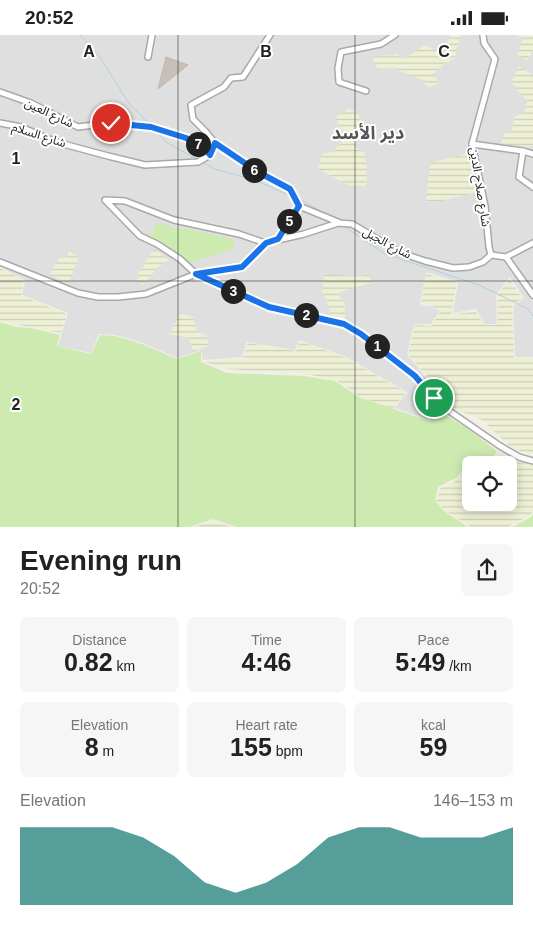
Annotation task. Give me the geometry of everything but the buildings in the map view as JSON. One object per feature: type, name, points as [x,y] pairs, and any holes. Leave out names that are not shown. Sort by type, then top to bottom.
[{"type":"street","points":[[148,57],[152,35]]},
{"type":"street","points":[[270,35],[243,77],[231,78],[224,87],[191,105],[193,119],[215,143],[258,172],[290,189],[299,206],[278,239]]},
{"type":"street","points":[[366,91],[339,82],[338,68],[341,52],[381,44],[395,35]]},
{"type":"street","name":"شارع صلاح الدين","points":[[483,35],[484,43],[494,59],[472,144],[485,206],[491,255]]},
{"type":"street","name":"شارع العين","points":[[0,93],[31,103],[78,127],[111,123],[151,127],[186,138],[204,147],[210,155]]},
{"type":"street","name":"شارع السلام","points":[[0,123],[21,127],[56,142],[108,157],[145,165],[198,162],[210,155]]},
{"type":"street","points":[[210,155],[215,143]]},
{"type":"street","points":[[472,144],[533,154]]},
{"type":"street","points":[[523,151],[519,177],[533,187]]},
{"type":"street","points":[[266,243],[239,234],[174,220],[124,201],[105,199],[140,235],[180,259],[196,274],[269,307],[344,324],[361,334],[415,376],[445,409],[500,446],[519,457],[533,461]]},
{"type":"street","name":"شارع الجبل","points":[[299,206],[338,223],[352,224],[401,253],[424,261],[453,268],[469,267],[483,262],[491,255]]},
{"type":"street","points":[[0,263],[78,293],[98,297],[118,297],[146,293],[196,274],[242,267],[266,243],[338,223]]},
{"type":"street","points":[[491,255],[506,257],[533,243]]},
{"type":"street","points":[[506,257],[533,295]]},
{"type":"shaded area","name":"دير الأسد","points":[[0,35],[533,35],[533,357],[515,357],[513,306],[524,298],[510,277],[496,294],[497,324],[485,324],[476,309],[453,313],[458,282],[426,272],[420,304],[440,310],[431,324],[414,324],[407,354],[441,395],[427,419],[395,408],[407,392],[346,357],[299,340],[295,350],[247,342],[242,357],[203,360],[201,350],[177,358],[143,343],[116,335],[99,334],[91,353],[58,346],[68,313],[22,295],[25,280],[0,267]]},
{"type":"green space","points":[[450,35],[461,35],[454,59],[433,74],[439,83],[429,88],[420,79],[390,67],[378,70],[372,57],[398,54],[400,59],[412,54],[424,45],[444,54]]},
{"type":"green space","points":[[517,35],[533,35],[533,50],[528,60],[517,56],[523,39]]},
{"type":"green space","points":[[519,66],[533,75],[533,146],[522,148],[501,143],[505,133],[512,130],[515,116],[524,113],[527,101],[511,82]]},
{"type":"green space","points":[[349,109],[358,113],[363,126],[354,146],[365,153],[366,186],[348,185],[318,169],[322,154],[333,152],[343,140],[336,117]]},
{"type":"green space","points":[[469,153],[474,193],[437,202],[426,201],[430,163]]},
{"type":"green space","points":[[157,222],[175,228],[194,230],[233,239],[234,249],[189,263],[181,255],[149,238]]},
{"type":"green space","points":[[154,249],[169,260],[158,267],[143,285],[137,280],[139,273]]},
{"type":"green space","points":[[69,251],[79,257],[69,283],[49,275],[60,257],[67,258]]},
{"type":"green space","points":[[0,268],[24,280],[21,296],[67,314],[61,333],[0,321]]},
{"type":"green space","points":[[426,274],[457,282],[451,315],[475,311],[485,325],[498,325],[497,295],[510,279],[522,298],[512,305],[514,358],[533,358],[533,454],[511,447],[482,420],[445,405],[443,395],[408,354],[415,325],[431,326],[441,310],[421,303]]},
{"type":"green space","points":[[324,275],[351,277],[369,275],[372,283],[338,293],[345,305],[345,320],[331,317],[322,292]]},
{"type":"green space","points":[[181,313],[193,317],[197,331],[206,335],[209,346],[193,351],[189,338],[169,334]]},
{"type":"green space","points":[[0,322],[60,335],[57,346],[91,354],[100,335],[116,336],[142,344],[177,359],[201,351],[201,362],[227,373],[304,376],[335,381],[359,397],[429,421],[436,409],[467,428],[497,451],[494,456],[462,456],[462,471],[456,478],[438,487],[435,500],[444,511],[468,527],[237,527],[213,519],[190,527],[0,527]]},
{"type":"green space","points":[[300,341],[346,358],[406,392],[393,409],[359,396],[336,380],[306,374],[227,369],[202,361],[243,358],[248,343],[296,351]]},
{"type":"green space","points":[[499,452],[506,456],[497,456]]},
{"type":"green space","points":[[517,461],[533,462],[533,511],[530,515],[508,527],[471,527],[444,510],[436,499],[441,488],[456,481],[462,475],[462,511],[517,511]]},
{"type":"green space","points":[[533,514],[533,527],[512,527],[531,517]]},
{"type":"green space","points":[[213,521],[232,527],[194,527]]},
{"type":"waterway","points":[[80,35],[100,57],[128,102],[150,125]]},
{"type":"waterway","points":[[155,130],[166,142],[198,160]]},
{"type":"waterway","points":[[202,162],[215,169],[257,181],[291,196]]},
{"type":"waterway","points":[[297,198],[326,215]]},
{"type":"waterway","points":[[342,225],[385,254],[479,285],[528,309],[533,316]]},
{"type":"district","name":"دير الأسد","points":[[368,133]]},
{"type":"route","points":[[111,123],[151,127],[186,138],[204,147],[210,155],[215,143],[258,172],[290,189],[299,206],[278,239],[266,243],[242,267],[196,274],[269,307],[344,324],[361,334],[415,376],[434,398]]}]
